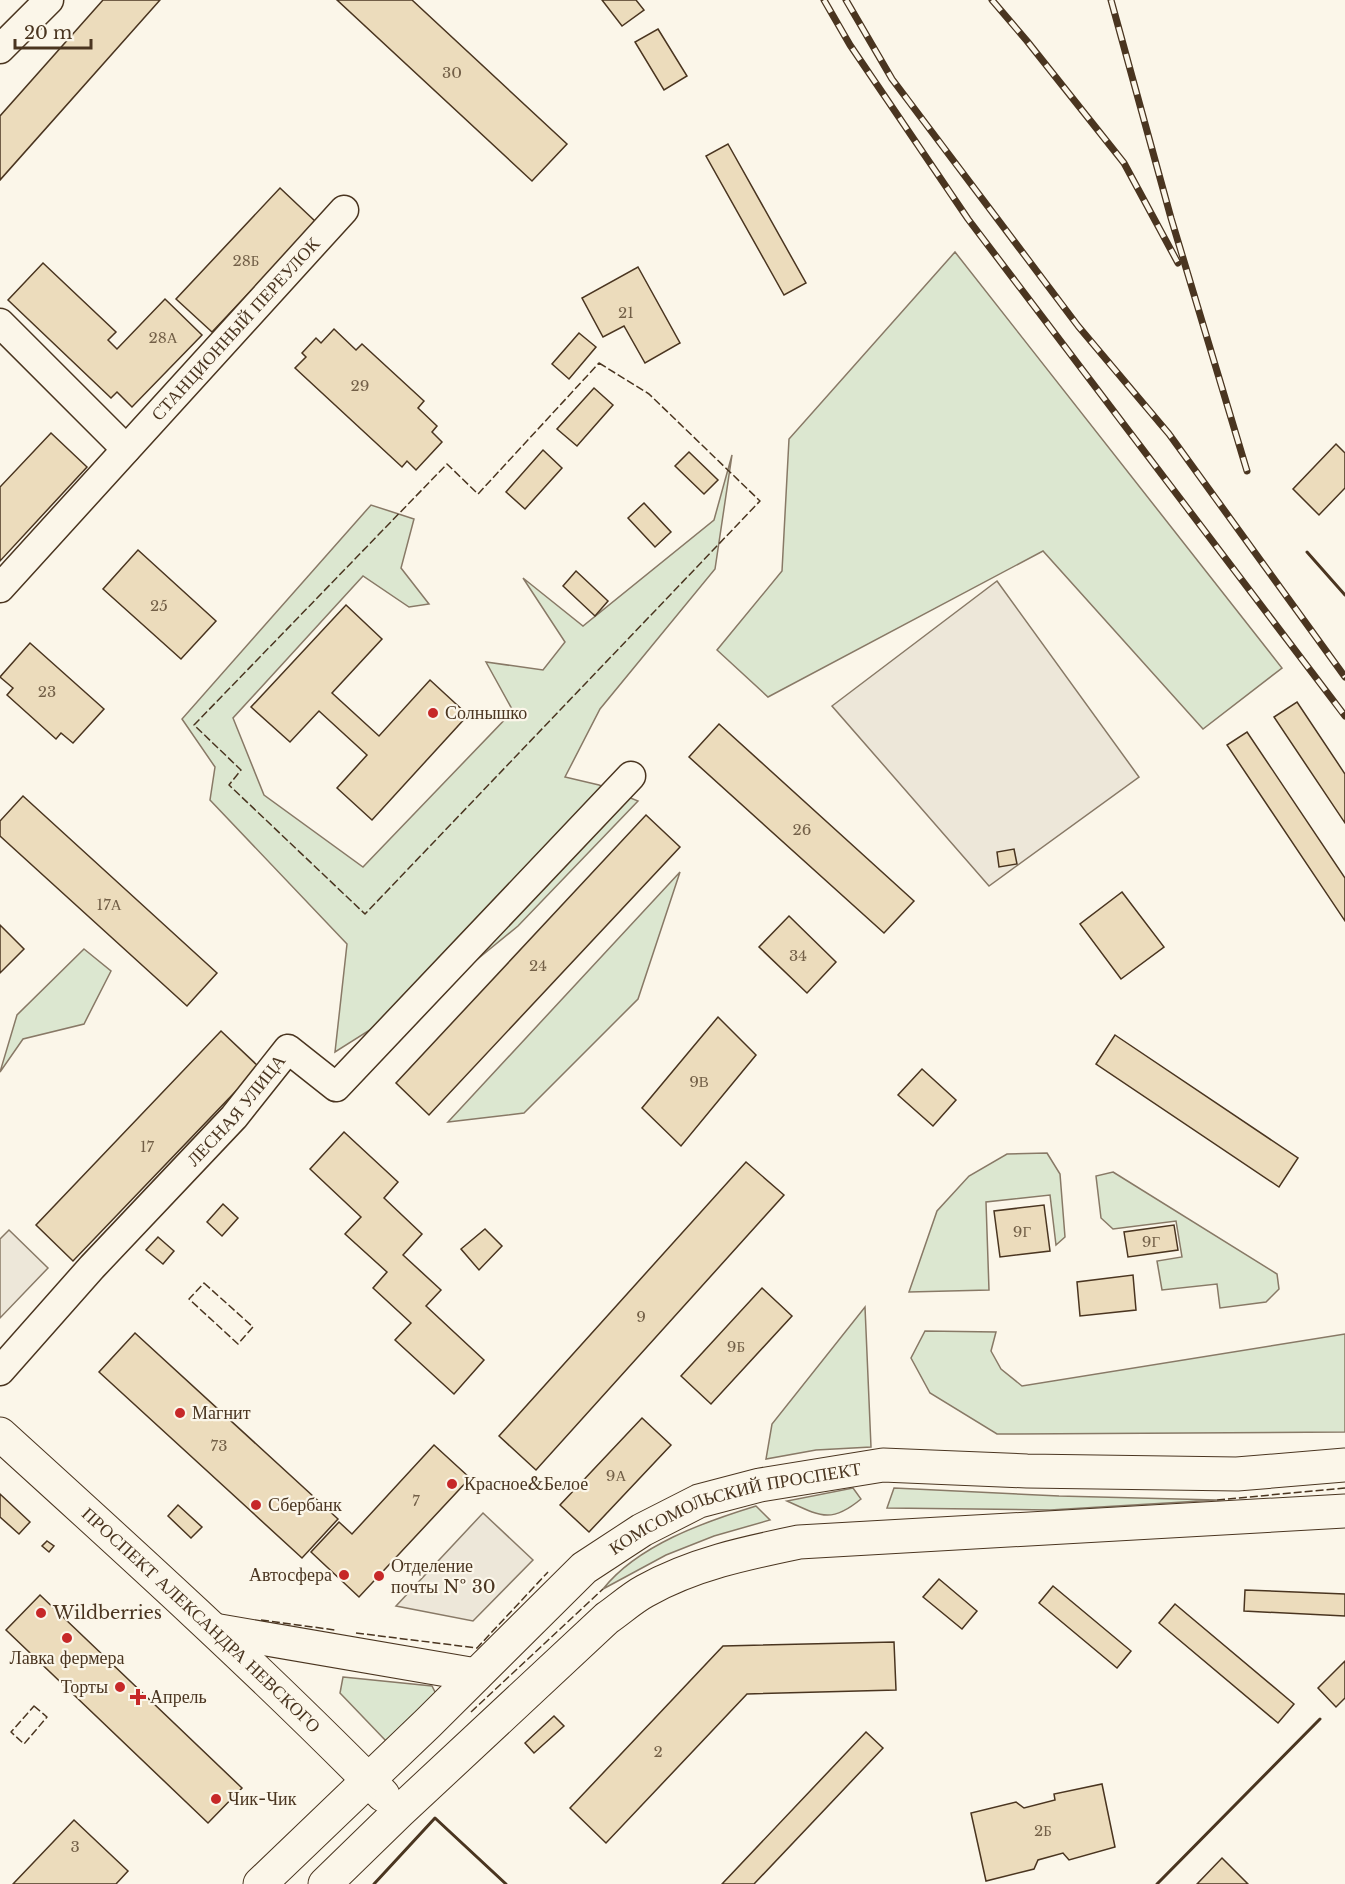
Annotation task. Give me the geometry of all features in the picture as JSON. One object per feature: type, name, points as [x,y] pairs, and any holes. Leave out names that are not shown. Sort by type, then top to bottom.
[{"type":"main road","name":"ПРОСПЕКТ АЛЕКСАНДРА НЕВСКОГО","points":[[0,1434],[214,1630],[304,1716],[399,1812]]},
{"type":"main road","name":"КОМСОМОЛЬСКИЙ ПРОСПЕКТ","points":[[260,1884],[428,1724],[584,1568],[642,1530],[699,1501],[760,1485],[883,1465],[1027,1471],[1237,1474],[1345,1465]]},
{"type":"main road","points":[[325,1884],[607,1618],[644,1591],[694,1569],[742,1554],[811,1541],[1345,1511]]},
{"type":"main road","points":[[214,1630],[476,1674]]},
{"type":"street","points":[[0,49],[49,0]]},
{"type":"street","name":"СТАНЦИОННЫЙ ПЕРЕУЛОК","points":[[0,588],[344,210]]},
{"type":"street","points":[[0,323],[126,449]]},
{"type":"street","name":"ЛЕСНАЯ УЛИЦА","points":[[0,1371],[92,1267],[234,1117],[288,1049],[336,1087],[631,776]]},
{"type":"green space","points":[[955,252],[1282,668],[1203,729],[1043,551],[768,697],[717,650],[782,571],[789,439]]},
{"type":"green space","points":[[732,455],[715,569],[600,709],[565,777],[599,785],[638,801],[518,926],[463,971],[335,1052],[347,944],[210,800],[215,767],[182,719],[371,505],[414,519],[401,568],[429,604],[409,607],[363,576],[233,718],[264,795],[363,867],[513,711],[486,662],[543,670],[565,642],[523,578],[583,626],[714,520]]},
{"type":"green space","points":[[680,872],[638,999],[524,1113],[448,1122]]},
{"type":"green space","points":[[84,949],[111,971],[84,1024],[23,1039],[0,1072],[17,1015]]},
{"type":"green space","points":[[1047,1153],[1060,1174],[1065,1237],[1056,1245],[1050,1195],[986,1202],[989,1290],[909,1292],[937,1211],[969,1176],[1007,1154]]},
{"type":"green space","points":[[1113,1172],[1277,1274],[1279,1289],[1266,1302],[1220,1308],[1217,1284],[1162,1290],[1157,1261],[1182,1257],[1176,1221],[1113,1229],[1101,1218],[1096,1176]]},
{"type":"green space","points":[[865,1307],[871,1447],[816,1450],[766,1459],[772,1424]]},
{"type":"green space","points":[[925,1331],[996,1332],[991,1351],[1001,1369],[1022,1386],[1345,1334],[1345,1432],[997,1434],[930,1393],[911,1358]]},
{"type":"green space","points":[[853,1488],[861,1499],[851,1507],[833,1515],[817,1514],[787,1501]]},
{"type":"green space","points":[[894,1488],[1059,1496],[1217,1500],[1050,1510],[887,1508]]},
{"type":"green space","points":[[756,1506],[770,1520],[714,1536],[666,1555],[603,1589],[617,1573],[634,1560],[673,1537]]},
{"type":"green space","points":[[343,1677],[432,1686],[440,1702],[387,1742],[340,1693]]},
{"type":"shaded area","points":[[997,581],[1139,777],[989,886],[832,706]]},
{"type":"shaded area","points":[[9,1230],[48,1268],[0,1318],[0,1239]]},
{"type":"shaded area","points":[[483,1513],[533,1560],[473,1621],[396,1606]]},
{"type":"building","points":[[103,0],[160,0],[0,180],[0,116]]},
{"type":"building","points":[[337,0],[412,0],[567,144],[532,181]]},
{"type":"building","points":[[602,0],[636,0],[644,10],[622,26]]},
{"type":"building","points":[[658,29],[687,76],[664,90],[635,42]]},
{"type":"building","points":[[728,144],[806,283],[784,295],[706,156]]},
{"type":"building","points":[[280,188],[316,222],[212,332],[176,299]]},
{"type":"building","points":[[43,263],[116,332],[108,340],[117,349],[165,299],[202,335],[132,407],[117,392],[111,398],[8,300]]},
{"type":"building","points":[[638,267],[680,343],[645,363],[624,326],[603,337],[582,298]]},
{"type":"building","points":[[334,329],[356,350],[362,344],[424,401],[418,408],[437,426],[432,432],[442,442],[416,470],[407,461],[402,467],[295,368],[306,357],[302,353],[316,338],[321,343]]},
{"type":"building","points":[[579,333],[596,347],[569,379],[552,364]]},
{"type":"building","points":[[594,388],[613,405],[577,446],[557,429]]},
{"type":"building","points":[[51,433],[87,467],[0,561],[0,487]]},
{"type":"building","points":[[1336,444],[1345,453],[1345,488],[1319,515],[1293,489]]},
{"type":"building","points":[[543,450],[562,468],[525,509],[506,492]]},
{"type":"building","points":[[689,452],[718,480],[704,494],[675,466]]},
{"type":"building","points":[[644,503],[671,532],[655,547],[628,518]]},
{"type":"building","points":[[138,550],[216,621],[181,659],[103,589]]},
{"type":"building","points":[[576,571],[608,601],[595,616],[563,586]]},
{"type":"building","name":"Солнышко","points":[[346,605],[382,639],[332,693],[379,736],[430,680],[468,715],[372,820],[337,788],[367,755],[319,711],[290,742],[251,707]]},
{"type":"building","points":[[30,643],[104,709],[73,743],[61,733],[56,739],[7,695],[13,688],[0,677]]},
{"type":"building","points":[[1297,702],[1345,774],[1345,823],[1274,717]]},
{"type":"building","points":[[719,724],[914,901],[884,933],[689,757]]},
{"type":"building","points":[[1247,732],[1345,878],[1345,921],[1227,745]]},
{"type":"building","points":[[23,796],[217,973],[187,1006],[0,836],[0,821]]},
{"type":"building","points":[[646,815],[680,847],[429,1115],[396,1083]]},
{"type":"building","points":[[1014,849],[1017,864],[999,867],[997,852]]},
{"type":"building","points":[[1122,892],[1164,947],[1121,979],[1080,924]]},
{"type":"building","points":[[789,916],[836,962],[807,993],[759,947]]},
{"type":"building","points":[[0,925],[24,949],[0,973]]},
{"type":"building","points":[[718,1017],[756,1055],[681,1146],[642,1108]]},
{"type":"building","points":[[221,1031],[259,1067],[73,1261],[36,1225]]},
{"type":"building","points":[[1115,1035],[1298,1158],[1279,1187],[1096,1064]]},
{"type":"building","points":[[922,1069],[956,1100],[933,1126],[898,1095]]},
{"type":"building","points":[[344,1132],[398,1182],[384,1198],[422,1234],[403,1255],[441,1290],[426,1306],[484,1360],[454,1394],[395,1340],[411,1323],[373,1288],[387,1272],[345,1234],[361,1217],[310,1169]]},
{"type":"building","points":[[746,1162],[784,1195],[536,1470],[499,1436]]},
{"type":"building","points":[[223,1204],[238,1218],[222,1236],[207,1222]]},
{"type":"building","points":[[1044,1205],[1050,1251],[1000,1257],[994,1211]]},
{"type":"building","points":[[1174,1225],[1178,1250],[1128,1257],[1124,1232]]},
{"type":"building","points":[[485,1229],[502,1246],[479,1270],[461,1249]]},
{"type":"building","points":[[158,1237],[174,1251],[163,1264],[146,1250]]},
{"type":"building","points":[[1133,1275],[1136,1310],[1080,1316],[1077,1282]]},
{"type":"building","points":[[762,1288],[792,1316],[711,1404],[681,1376]]},
{"type":"building","points":[[135,1333],[338,1519],[302,1558],[99,1372]]},
{"type":"building","points":[[642,1418],[671,1445],[589,1532],[560,1505]]},
{"type":"building","points":[[434,1445],[470,1478],[359,1597],[311,1552],[339,1522],[352,1534]]},
{"type":"building","points":[[0,1494],[30,1522],[19,1534],[0,1517]]},
{"type":"building","points":[[178,1505],[202,1527],[191,1538],[168,1516]]},
{"type":"building","points":[[47,1541],[54,1546],[49,1552],[42,1546]]},
{"type":"building","points":[[939,1579],[977,1611],[962,1629],[923,1597]]},
{"type":"building","points":[[1053,1586],[1131,1651],[1117,1668],[1039,1603]]},
{"type":"building","points":[[1245,1590],[1345,1594],[1345,1616],[1244,1611]]},
{"type":"building","points":[[40,1595],[242,1788],[208,1823],[6,1630]]},
{"type":"building","points":[[1175,1604],[1294,1704],[1278,1723],[1159,1623]]},
{"type":"building","points":[[894,1642],[896,1690],[747,1694],[606,1843],[570,1808],[723,1646]]},
{"type":"building","points":[[1345,1661],[1345,1698],[1336,1707],[1318,1688]]},
{"type":"building","points":[[554,1716],[564,1726],[534,1753],[525,1743]]},
{"type":"building","points":[[866,1732],[883,1748],[754,1884],[722,1884]]},
{"type":"building","points":[[1102,1784],[1115,1847],[1069,1860],[1063,1853],[1038,1860],[1034,1869],[986,1881],[971,1813],[1016,1802],[1024,1808],[1055,1800],[1054,1794]]},
{"type":"building","points":[[74,1820],[128,1871],[116,1884],[13,1884]]},
{"type":"building","points":[[1222,1858],[1248,1884],[1197,1884]]},
{"type":"railway","points":[[824,0],[850,45],[968,219],[1345,716]]},
{"type":"railway","points":[[846,0],[892,79],[1078,326],[1169,434],[1345,677]]},
{"type":"railway","points":[[992,0],[1124,163],[1178,263]]},
{"type":"railway","points":[[1111,0],[1171,218],[1247,471]]},
{"type":"fence","points":[[599,363],[649,394],[760,501],[365,914],[229,785],[241,770],[194,725],[447,464],[478,494],[599,363]]},
{"type":"fence","points":[[204,1283],[253,1327],[238,1344],[189,1299],[204,1283]]},
{"type":"fence","points":[[1217,1500],[1345,1488]]},
{"type":"fence","points":[[356,1633],[477,1648],[548,1572]]},
{"type":"fence","points":[[471,1712],[603,1589]]},
{"type":"fence","points":[[261,1620],[335,1630]]},
{"type":"fence","points":[[34,1706],[47,1717],[24,1744],[11,1732],[34,1706]]},
{"type":"wall","points":[[1307,552],[1345,595]]},
{"type":"wall","points":[[1157,1884],[1320,1719]]},
{"type":"wall","points":[[374,1884],[435,1818],[506,1884]]},
{"type":"place","name":"Солнышко","points":[[433,713]]},
{"type":"place","name":"Магнит","points":[[180,1413]]},
{"type":"place","name":"Красное&Белое","points":[[452,1484]]},
{"type":"place","name":"Сбербанк","points":[[256,1505]]},
{"type":"place","name":"Автосфера","points":[[344,1575]]},
{"type":"place","name":"Отделение почты № 30","points":[[379,1576]]},
{"type":"place","name":"Wildberries","points":[[41,1613]]},
{"type":"place","name":"Лавка фермера","points":[[67,1638]]},
{"type":"place","name":"Торты","points":[[120,1687]]},
{"type":"place","name":"Апрель","points":[[138,1697]]},
{"type":"place","name":"Чик-Чик","points":[[216,1799]]}]
